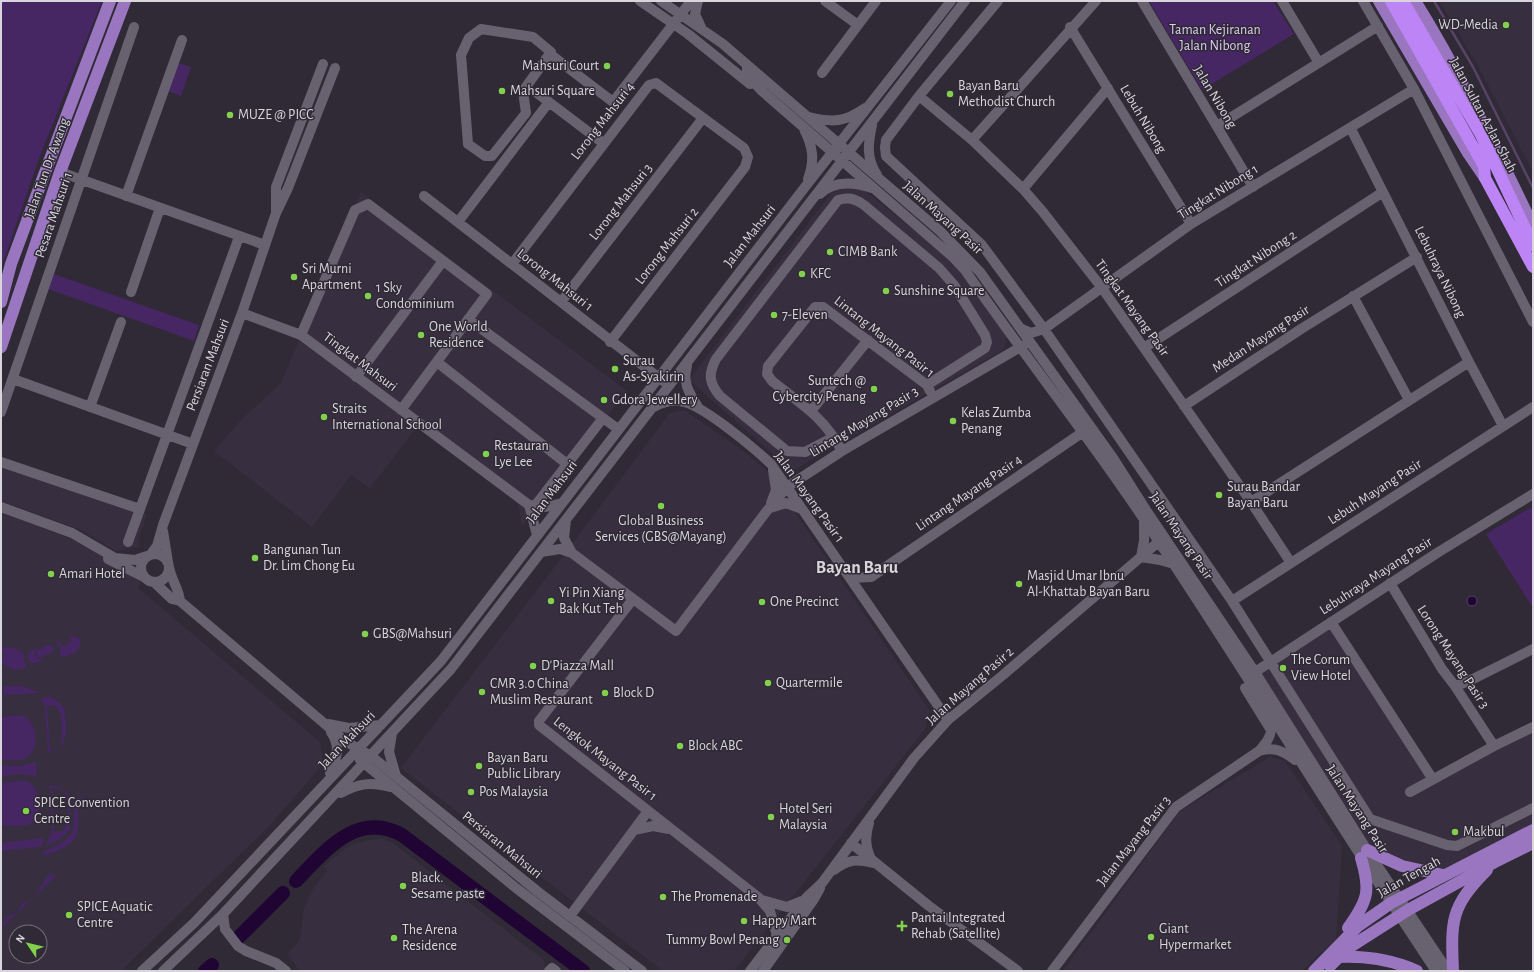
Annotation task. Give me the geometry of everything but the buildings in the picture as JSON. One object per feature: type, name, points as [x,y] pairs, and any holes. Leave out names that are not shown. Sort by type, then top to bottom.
[{"type":"highway","name":"Jalan Sultan Azlan Shah","points":[[1391,1],[1425,49],[1480,135],[1533,244]]},
{"type":"highway","name":"Jalan Sultan Azlan Shah","points":[[1403,1],[1425,49],[1484,166],[1485,178],[1533,267]]},
{"type":"main road","name":"Jalan Tun Dr Awang","points":[[13,312],[3,292],[12,264],[110,1]]},
{"type":"main road","name":"Jalan Tun Dr Awang","points":[[1,347],[60,172],[125,1]]},
{"type":"main road","name":"Jalan Sultan Azlan Shah","points":[[1379,1],[1485,178]]},
{"type":"main road","name":"Jalan Sultan Azlan Shah","points":[[1415,1],[1433,30],[1488,133],[1533,226]]},
{"type":"main road","points":[[3,292],[24,278]]},
{"type":"main road","name":"Jalan Tengah","points":[[1325,971],[1334,955],[1358,926],[1395,900],[1533,830]]},
{"type":"main road","name":"Jalan Tengah","points":[[1314,971],[1334,955],[1347,949],[1404,913],[1495,862],[1533,843]]},
{"type":"main road","points":[[1417,971],[1393,963],[1364,957],[1334,955],[1364,903],[1367,890],[1367,878],[1364,854],[1402,866],[1443,875]]},
{"type":"main road","points":[[1453,971],[1452,924],[1458,906],[1469,890],[1495,862]]},
{"type":"street","points":[[640,1],[673,24],[753,87],[762,91],[805,121],[835,121],[857,113],[872,103]]},
{"type":"street","points":[[661,1],[680,15],[701,27],[748,66],[805,121],[814,155],[812,169],[805,187]]},
{"type":"street","points":[[550,54],[523,91],[526,113],[492,156],[485,156],[468,144],[461,55],[469,38],[481,28],[533,37],[551,52],[550,54],[613,102],[691,1]]},
{"type":"street","points":[[698,1],[695,14],[701,27]]},
{"type":"street","points":[[825,1],[858,25]]},
{"type":"street","points":[[822,73],[876,1]]},
{"type":"street","name":"Jalan Mahsuri","points":[[142,971],[194,923],[441,661],[805,187],[951,1]]},
{"type":"street","name":"Jalan Mahsuri","points":[[163,971],[223,914],[368,760],[451,669],[965,1]]},
{"type":"street","points":[[919,96],[998,1]]},
{"type":"street","points":[[972,140],[1070,27],[1096,1]]},
{"type":"street","name":"Jalan Nibong","points":[[1142,1],[1253,187]]},
{"type":"street","points":[[1282,1],[1319,63]]},
{"type":"street","points":[[1363,1],[1414,89],[1533,322]]},
{"type":"street","points":[[1217,126],[1378,26]]},
{"type":"street","name":"Pesara Mahsuri 1","points":[[1,412],[80,179],[134,27]]},
{"type":"street","name":"Lebuh Nibong","points":[[1070,27],[1192,224]]},
{"type":"street","points":[[126,196],[182,40]]},
{"type":"street","name":"Persiaran Mahsuri","points":[[276,213],[276,187],[323,64]]},
{"type":"street","points":[[748,66],[747,75],[762,91]]},
{"type":"street","name":"Persiaran Mahsuri","points":[[149,555],[157,546],[163,525],[242,313],[276,213],[288,188],[335,68]]},
{"type":"street","name":"Lorong Mahsuri 4","points":[[512,264],[603,143],[649,85],[656,83],[744,148],[748,157],[745,167]]},
{"type":"street","points":[[1023,189],[1108,88]]},
{"type":"street","name":"Tingkat Nibong 1","points":[[1044,329],[1192,224],[1351,129],[1414,89]]},
{"type":"street","points":[[537,93],[603,143]]},
{"type":"street","name":"Tingkat Mayang Pasir","points":[[919,96],[972,140],[1023,189],[1102,288],[1251,502],[1291,563]]},
{"type":"street","name":"Jalan Mayang Pasir","points":[[919,96],[886,140],[886,156],[982,245],[1044,329],[1232,601],[1370,819],[1447,845],[1457,846],[1533,808]]},
{"type":"street","points":[[458,222],[549,102]]},
{"type":"street","name":"Lorong Mahsuri 3","points":[[561,302],[703,118]]},
{"type":"street","name":"Jalan Mayang Pasir","points":[[805,121],[879,186],[965,270],[1020,348],[1083,432],[1144,519],[1162,539],[1174,564],[1303,768],[1404,913],[1448,971]]},
{"type":"street","points":[[809,204],[823,191],[837,184],[879,186],[868,152],[872,122]]},
{"type":"street","name":"Lebuhraya Nibong","points":[[1351,129],[1469,362],[1504,426]]},
{"type":"street","name":"Lorong Mahsuri 2","points":[[610,342],[745,167]]},
{"type":"street","points":[[60,172],[239,238],[265,245]]},
{"type":"street","name":"Jalan Mayang Pasir","points":[[879,186],[960,250],[980,272],[1113,458],[1162,539],[1255,672],[1364,854]]},
{"type":"street","name":"Tingkat Nibong 2","points":[[1144,348],[1383,192]]},
{"type":"street","name":"Lorong Mahsuri 1","points":[[424,196],[561,302],[610,342],[669,386]]},
{"type":"street","points":[[834,437],[804,452],[787,451],[720,396],[712,386],[711,369],[716,359],[838,200],[847,197],[856,200],[922,252],[954,285],[986,335],[987,342],[985,348],[927,385]]},
{"type":"street","points":[[301,335],[355,210],[368,204],[487,294],[401,410]]},
{"type":"street","points":[[131,292],[160,208]]},
{"type":"street","points":[[128,542],[239,238]]},
{"type":"street","points":[[922,252],[932,239]]},
{"type":"street","name":"Medan Mayang Pasir","points":[[1184,406],[1353,296],[1417,257]]},
{"type":"street","points":[[356,377],[443,261]]},
{"type":"street","points":[[1353,296],[1409,400]]},
{"type":"street","name":"Lintang Mayang Pasir 1","points":[[842,451],[823,422],[772,381],[767,374],[768,366],[815,307],[823,307],[868,340],[927,385],[934,396]]},
{"type":"street","name":"Tingkat Mahsuri","points":[[242,313],[301,335],[532,506]]},
{"type":"street","points":[[468,319],[618,430]]},
{"type":"street","points":[[90,407],[121,322]]},
{"type":"street","points":[[1018,327],[1028,333],[1044,329]]},
{"type":"street","points":[[1037,352],[1038,340],[1044,329]]},
{"type":"street","points":[[811,411],[868,340]]},
{"type":"street","name":"Lintang Mayang Pasir 3","points":[[768,510],[787,487],[842,451],[934,396],[1020,348],[1029,341]]},
{"type":"street","name":"Jalan Mayang Pasir 1","points":[[689,360],[684,378],[686,386],[698,407]]},
{"type":"street","points":[[437,362],[567,464]]},
{"type":"street","points":[[1251,502],[1469,362]]},
{"type":"street","points":[[13,379],[193,444]]},
{"type":"street","name":"Jalan Mayang Pasir 1","points":[[651,409],[666,402],[674,401],[683,402],[698,407],[771,464],[948,720]]},
{"type":"street","name":"Lebuh Mayang Pasir","points":[[1232,601],[1533,407]]},
{"type":"street","points":[[537,535],[532,506],[603,418]]},
{"type":"street","name":"Lintang Mayang Pasir 4","points":[[870,577],[1083,432]]},
{"type":"street","points":[[1,462],[140,509]]},
{"type":"street","points":[[541,552],[560,549],[572,553],[676,631],[768,510],[776,490],[771,464]]},
{"type":"street","name":"Lebuhraya Mayang Pasir","points":[[1255,672],[1390,583],[1533,494]]},
{"type":"street","points":[[532,506],[546,507],[562,503]]},
{"type":"street","points":[[768,510],[786,503],[802,509]]},
{"type":"street","points":[[1,507],[72,532],[114,560],[135,560],[149,555],[163,556],[168,564],[165,577],[154,582],[73,539],[1,512]]},
{"type":"street","points":[[1144,519],[1144,541],[1141,557],[1174,564]]},
{"type":"street","points":[[566,520],[564,538],[572,553]]},
{"type":"street","name":"Persiaran Mahsuri","points":[[163,525],[168,564],[180,601]]},
{"type":"street","name":"Jalan Mayang Pasir 2","points":[[763,971],[814,899],[824,880],[851,843],[914,758],[948,720],[1003,676],[1162,539]]},
{"type":"street","points":[[144,577],[142,573],[142,563],[149,555]]},
{"type":"street","points":[[850,578],[870,577],[862,596]]},
{"type":"street","name":"Persiaran Mahsuri","points":[[154,582],[172,598],[180,601],[356,751],[397,778],[570,916],[642,971]]},
{"type":"street","name":"Lorong Mayang Pasir 3","points":[[1390,583],[1442,669],[1455,686],[1494,746]]},
{"type":"street","name":"Lengkok Mayang Pasir 1","points":[[633,599],[540,721],[539,725],[759,898],[770,911],[777,936]]},
{"type":"street","points":[[1331,622],[1432,778]]},
{"type":"street","points":[[1455,686],[1468,682],[1533,649]]},
{"type":"street","points":[[1238,664],[1255,672],[1252,679],[1256,693]]},
{"type":"street","name":"Jalan Mayang Pasir 3","points":[[1238,664],[1240,680],[1271,730],[1271,736],[1259,752]]},
{"type":"street","points":[[324,723],[348,728],[381,726]]},
{"type":"street","points":[[324,723],[334,737],[338,748],[335,762],[326,782]]},
{"type":"street","points":[[1410,792],[1432,778],[1533,727]]},
{"type":"street","points":[[392,734],[389,752],[393,770],[397,778]]},
{"type":"street","name":"Jalan Mayang Pasir 3","points":[[1052,971],[1176,807],[1259,752],[1270,748],[1284,752],[1303,768]]},
{"type":"street","name":"Persiaran Mahsuri","points":[[368,760],[394,788],[516,888],[625,971]]},
{"type":"street","points":[[331,799],[360,784],[372,783],[394,788]]},
{"type":"street","points":[[570,916],[648,811]]},
{"type":"street","points":[[873,814],[866,833],[867,850],[873,863]]},
{"type":"street","points":[[634,830],[653,826],[671,829]]},
{"type":"street","points":[[851,843],[873,863],[1018,971]]},
{"type":"street","points":[[824,880],[840,866],[856,859],[873,863]]},
{"type":"street","name":"Jalan Mayang Pasir 2","points":[[750,971],[806,898],[824,880]]},
{"type":"street","name":"Lengkok Mayang Pasir 1","points":[[759,898],[770,903],[787,907],[796,905],[806,898]]},
{"type":"street","name":"Jalan Mayang Pasir","points":[[1404,913],[1436,971]]},
{"type":"street","points":[[223,914],[225,929],[238,946],[246,951],[276,963],[286,971]]},
{"type":"shaded area","points":[[1439,1],[1533,1],[1533,172],[1477,64]]},
{"type":"shaded area","points":[[860,187],[955,263],[1008,336],[1003,350],[792,471],[689,380],[835,188]]},
{"type":"shaded area","points":[[361,192],[627,391],[522,526],[518,504],[417,427],[370,488],[351,475],[312,527],[214,451],[242,419],[281,383]]},
{"type":"shaded area","points":[[684,410],[742,450],[767,471],[930,711],[925,729],[734,971],[663,971],[401,768],[670,413]]},
{"type":"shaded area","points":[[1,465],[147,514],[138,539],[140,547],[116,551],[79,529],[1,501]]},
{"type":"shaded area","points":[[1,512],[76,541],[133,574],[141,581],[138,588],[320,742],[323,764],[271,824],[121,971],[1,971]]},
{"type":"shaded area","points":[[1472,596],[1477,601],[1472,606],[1467,601]]},
{"type":"shaded area","points":[[1328,620],[1429,776],[1533,725],[1533,824],[1435,877],[1362,848],[1248,670]]},
{"type":"shaded area","points":[[1270,757],[1285,761],[1342,846],[1336,939],[1302,971],[1063,971],[1180,811]]},
{"type":"shaded area","points":[[382,838],[393,843],[544,960],[545,969],[543,971],[300,971],[287,954],[300,940],[304,908],[313,889],[327,871],[324,866],[346,848],[355,843]]},
{"type":"green space","points":[[1,1],[102,1],[40,156],[1,269]]},
{"type":"green space","name":"Taman Kejiranan Jalan Nibong","points":[[1149,1],[1273,1],[1294,34],[1202,90]]},
{"type":"green space","points":[[178,63],[191,67],[181,96],[168,91]]},
{"type":"green space","points":[[54,274],[199,325],[194,341],[48,289]]},
{"type":"green space","points":[[1530,508],[1533,509],[1533,608],[1486,534]]},
{"type":"green space","points":[[69,635],[79,638],[80,646],[76,652],[65,657],[61,657],[59,654],[61,648],[55,642],[58,641],[63,646],[66,646],[69,641],[72,642]]},
{"type":"green space","points":[[48,645],[53,646],[53,652],[42,657],[38,657],[36,654],[38,650]]},
{"type":"green space","points":[[40,647],[35,651],[35,656],[39,659],[45,658],[36,663],[30,663],[27,655],[32,650]]},
{"type":"green space","points":[[1,648],[15,648],[24,654],[24,662],[27,665],[26,668],[14,670],[1,663],[4,654]]},
{"type":"green space","points":[[3,686],[23,686],[40,693],[4,695]]},
{"type":"green space","points":[[48,696],[62,705],[65,710],[66,733],[64,742],[58,748],[48,752],[45,706],[41,700],[43,697],[46,699]]},
{"type":"green space","points":[[20,715],[26,717],[34,728],[36,742],[34,748],[31,754],[26,758],[17,760],[1,760],[1,717]]},
{"type":"green space","points":[[36,762],[37,776],[19,774],[1,777],[1,765],[18,766]]},
{"type":"green space","points":[[24,780],[34,787],[38,794],[40,808],[35,820],[30,824],[23,826],[1,825],[1,783]]},
{"type":"green space","points":[[50,785],[60,787],[68,794],[71,823],[69,830],[60,839],[45,846],[52,832]],"holes":[[[52,787],[63,790],[67,799],[67,822],[63,831],[54,832]]]},
{"type":"green space","points":[[87,797],[81,799],[78,804],[78,824],[75,838],[66,846],[44,856],[44,851],[63,842],[72,832],[74,826],[73,798]]},
{"type":"green space","points":[[43,838],[44,840],[41,847],[1,851],[1,843]]},
{"type":"green space","points":[[51,874],[57,875],[1,928],[7,917],[17,912],[22,903],[32,898]]},
{"type":"waterway","points":[[1434,1],[1473,67],[1533,188]]},
{"type":"waterway","points":[[296,881],[318,858],[343,837],[356,831],[371,827],[386,829],[402,835],[583,971]]},
{"type":"waterway","points":[[239,937],[283,893]]},
{"type":"waterway","points":[[205,971],[212,965]]},
{"type":"place","name":"WD-Media","points":[[1506,25]]},
{"type":"place","name":"Mahsuri Court","points":[[607,66]]},
{"type":"place","name":"Mahsuri Square","points":[[502,91]]},
{"type":"place","name":"Bayan Baru Methodist Church","points":[[950,94]]},
{"type":"place","name":"MUZE @ PICC","points":[[230,115]]},
{"type":"place","name":"CIMB Bank","points":[[830,252]]},
{"type":"place","name":"KFC","points":[[802,274]]},
{"type":"place","name":"Sri Murni Apartment","points":[[294,277]]},
{"type":"place","name":"Sunshine Square","points":[[886,291]]},
{"type":"place","name":"1 Sky Condominium","points":[[368,296]]},
{"type":"place","name":"7-Eleven","points":[[774,315]]},
{"type":"place","name":"One World Residence","points":[[421,335]]},
{"type":"place","name":"Surau As-Syakirin","points":[[615,369]]},
{"type":"place","name":"Suntech @ Cybercity Penang","points":[[874,389]]},
{"type":"place","name":"Gdora Jewellery","points":[[604,400]]},
{"type":"place","name":"Straits International School","points":[[324,417]]},
{"type":"place","name":"Kelas Zumba Penang","points":[[953,421]]},
{"type":"place","name":"Restauran Lye Lee","points":[[486,454]]},
{"type":"place","name":"Surau Bandar Bayan Baru","points":[[1219,495]]},
{"type":"place","name":"Global Business Services (GBS@Mayang)","points":[[661,506]]},
{"type":"place","name":"Bangunan Tun Dr. Lim Chong Eu","points":[[255,558]]},
{"type":"place","name":"Amari Hotel","points":[[51,574]]},
{"type":"place","name":"Masjid Umar Ibnu Al-Khattab Bayan Baru","points":[[1019,584]]},
{"type":"place","name":"Yi Pin Xiang Bak Kut Teh","points":[[551,601]]},
{"type":"place","name":"One Precinct","points":[[762,602]]},
{"type":"place","name":"GBS@Mahsuri","points":[[365,634]]},
{"type":"place","name":"D'Piazza Mall","points":[[533,666]]},
{"type":"place","name":"The Corum View Hotel","points":[[1283,668]]},
{"type":"place","name":"Quartermile","points":[[768,683]]},
{"type":"place","name":"CMR 3.0 China Muslim Restaurant","points":[[482,692]]},
{"type":"place","name":"Block D","points":[[605,693]]},
{"type":"place","name":"Block ABC","points":[[680,746]]},
{"type":"place","name":"Bayan Baru Public Library","points":[[479,766]]},
{"type":"place","name":"Pos Malaysia","points":[[471,792]]},
{"type":"place","name":"SPICE Convention Centre","points":[[26,811]]},
{"type":"place","name":"Hotel Seri Malaysia","points":[[771,817]]},
{"type":"place","name":"Makbul","points":[[1455,832]]},
{"type":"place","name":"Black. Sesame paste","points":[[403,886]]},
{"type":"place","name":"The Promenade","points":[[663,897]]},
{"type":"place","name":"SPICE Aquatic Centre","points":[[69,915]]},
{"type":"place","name":"Happy Mart","points":[[744,921]]},
{"type":"place","name":"Pantai Integrated Rehab (Satellite)","points":[[902,926]]},
{"type":"place","name":"Giant Hypermarket","points":[[1151,937]]},
{"type":"place","name":"The Arena Residence","points":[[394,938]]},
{"type":"place","name":"Tummy Bowl Penang","points":[[787,940]]},
{"type":"district","name":"Bayan Baru","points":[[857,568]]}]
